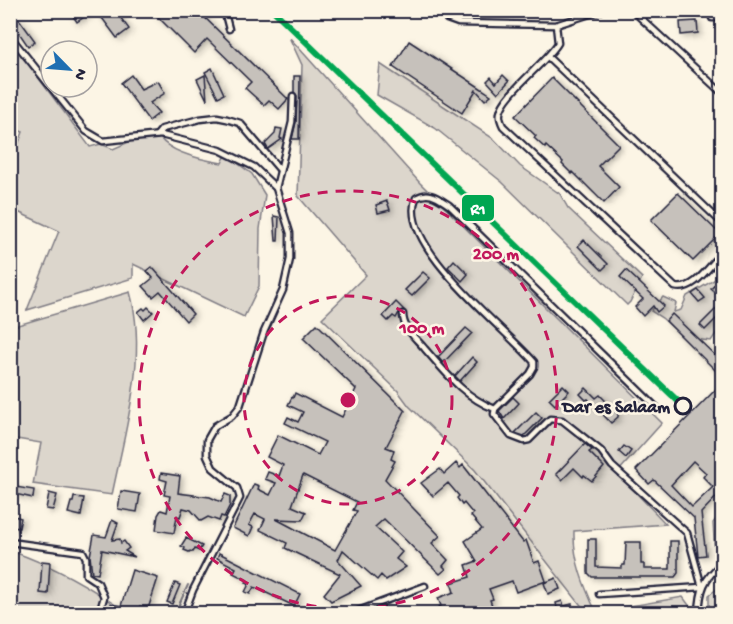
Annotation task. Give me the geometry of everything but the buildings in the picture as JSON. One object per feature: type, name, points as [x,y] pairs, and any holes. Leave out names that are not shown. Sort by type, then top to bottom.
[{"type":"lane","points":[[224,10],[229,29]]},
{"type":"lane","points":[[440,10],[447,19],[458,22],[556,25],[602,10]]},
{"type":"lane","points":[[632,10],[723,93]]},
{"type":"lane","points":[[712,18],[723,18]]},
{"type":"lane","points":[[556,25],[558,43],[548,57],[503,105],[500,116],[503,126],[675,287],[682,289],[690,286],[723,253]]},
{"type":"lane","points":[[10,36],[90,135],[103,141],[157,135],[188,141],[220,150],[255,167],[276,188],[290,233],[290,259],[283,290],[264,332],[240,406],[232,416],[215,426],[207,440],[207,455],[213,468],[237,488],[240,498],[193,590],[184,614]]},
{"type":"lane","points":[[548,57],[723,223]]},
{"type":"lane","points":[[276,188],[292,122],[292,96]]},
{"type":"lane","points":[[157,135],[162,129],[200,119],[218,117],[227,119],[240,123],[280,170]]},
{"type":"lane","points":[[658,410],[462,217],[437,197],[422,194],[416,198],[413,204],[413,214],[422,240],[430,253],[472,301],[534,362],[530,374],[495,409],[494,414],[511,436],[524,441],[529,440],[550,419],[562,420],[601,451],[612,466],[687,533],[702,587],[699,613]]},
{"type":"lane","points":[[403,314],[405,324],[412,335],[448,375],[477,400],[495,409]]},
{"type":"lane","points":[[10,559],[11,541],[83,552],[86,575],[98,583],[104,597],[99,614]]},
{"type":"lane","points":[[599,594],[702,587],[723,563]]},
{"type":"lane","points":[[350,614],[425,586]]},
{"type":"lane","points":[[683,614],[723,612]]},
{"type":"shaded area","points":[[289,37],[420,183],[662,423],[617,473],[666,524],[574,531],[575,552],[596,612],[683,597],[694,612],[587,613],[475,470],[322,318],[366,275],[298,196],[302,65]]},
{"type":"shaded area","points":[[11,41],[39,79],[39,99],[54,99],[90,147],[101,144],[113,149],[131,141],[160,138],[172,148],[197,158],[222,163],[225,157],[229,157],[252,174],[265,195],[260,229],[259,286],[244,317],[133,264],[133,278],[27,310],[59,231],[20,213],[11,206],[11,163],[23,132],[14,129],[11,138]]},
{"type":"shaded area","points":[[380,64],[494,139],[520,166],[560,194],[568,208],[642,278],[630,302],[627,305],[502,182],[435,128],[377,95]]},
{"type":"shaded area","points":[[722,275],[722,325],[711,341],[684,338],[651,311],[663,297],[676,303],[674,312],[681,310],[687,296]]},
{"type":"shaded area","points":[[130,292],[135,316],[136,367],[133,394],[112,495],[33,484],[41,443],[11,438],[11,327]]},
{"type":"shaded area","points":[[722,512],[722,548],[715,555],[713,523]]},
{"type":"shaded area","points":[[11,551],[71,577],[126,613],[11,614]]},
{"type":"shaded area","points":[[722,585],[722,608],[709,608],[709,595]]},
{"type":"waterway","points":[[174,608],[178,607],[188,585]]},
{"type":"transit line","name":"R1","points":[[273,10],[683,406]]},
{"type":"place","name":"Dar es Salaam","points":[[683,406]]}]
